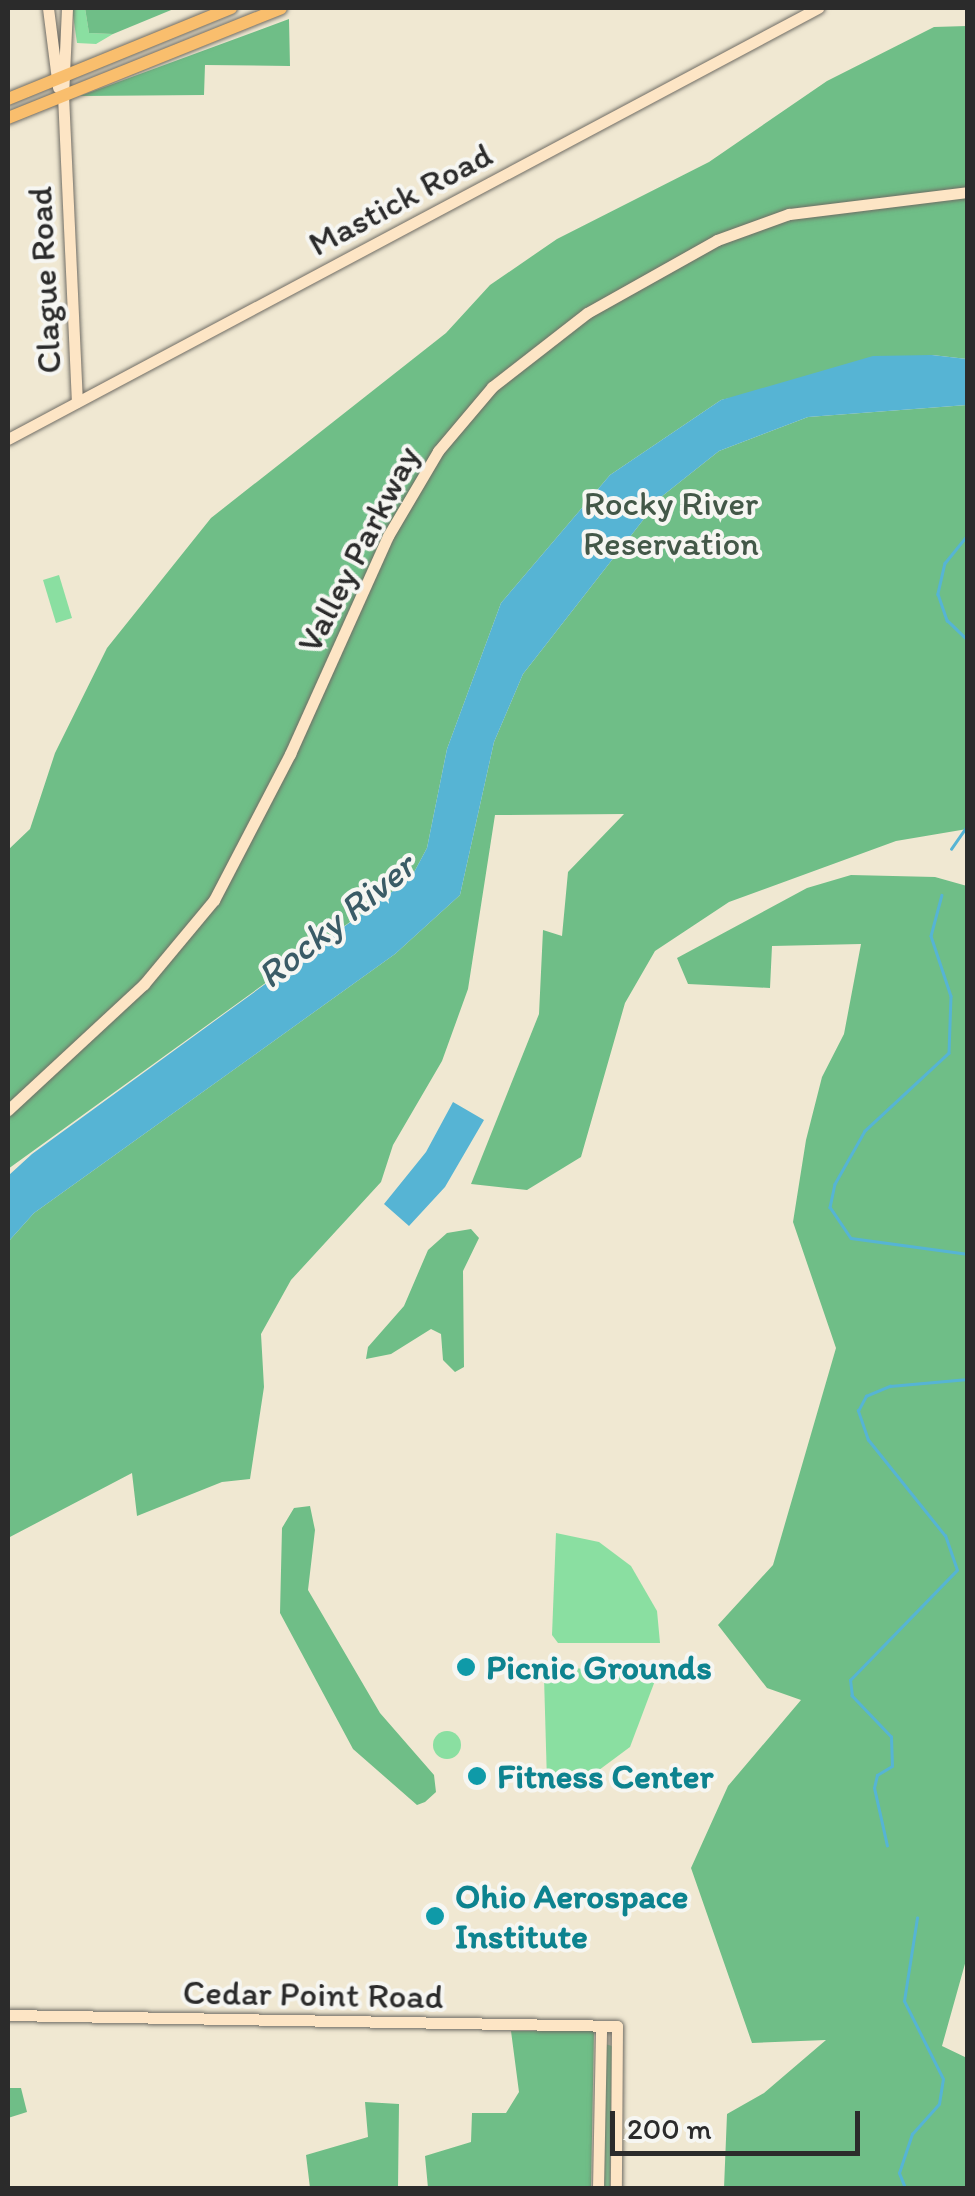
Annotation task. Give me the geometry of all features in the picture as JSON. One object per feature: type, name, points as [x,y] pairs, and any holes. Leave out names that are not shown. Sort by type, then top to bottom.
[{"type":"main road","points":[[8,99],[231,8]]},
{"type":"main road","points":[[8,118],[281,8]]},
{"type":"street","name":"Clague Road","points":[[48,8],[63,96],[77,402]]},
{"type":"street","name":"Clague Road","points":[[61,77],[67,8]]},
{"type":"street","name":"Mastick Road","points":[[8,439],[818,8]]},
{"type":"street","name":"Valley Parkway","points":[[8,1110],[144,984],[214,900],[290,754],[395,522],[438,452],[492,388],[586,313],[717,240],[790,214],[968,192]]},
{"type":"street","name":"Cedar Point Road","points":[[8,2015],[616,2026],[616,2188]]},
{"type":"street","points":[[598,2188],[601,2026]]},
{"type":"green space","points":[[72,8],[85,8],[89,33],[113,34],[96,44],[77,43]]},
{"type":"green space","points":[[85,8],[176,8],[113,34],[89,33]]},
{"type":"green space","points":[[289,19],[290,66],[205,65],[204,95],[80,96]]},
{"type":"green space","points":[[967,26],[967,359],[932,355],[721,400],[610,475],[501,603],[447,749],[427,848],[411,878],[8,1169],[8,850],[30,829],[55,753],[107,648],[211,518],[446,333],[490,285],[557,239],[709,162],[827,81],[934,27]]},
{"type":"green space","name":"Rocky River Reservation","points":[[967,405],[967,829],[896,841],[729,902],[655,951],[625,1003],[581,1157],[527,1190],[471,1184],[539,1014],[543,930],[562,936],[568,872],[624,814],[495,815],[468,989],[442,1061],[393,1145],[381,1182],[291,1280],[261,1334],[264,1387],[250,1479],[222,1482],[137,1516],[132,1473],[8,1538],[8,1242],[34,1213],[395,954],[460,895],[494,742],[523,674],[661,497],[719,451],[808,417]]},
{"type":"green space","points":[[59,575],[72,618],[56,623],[43,580]]},
{"type":"green space","points":[[851,875],[935,877],[967,886],[968,1953],[942,2046],[967,2058],[967,2188],[724,2188],[727,2114],[764,2093],[826,2040],[752,2043],[691,1868],[728,1786],[801,1700],[767,1688],[718,1625],[773,1565],[836,1348],[793,1222],[806,1140],[822,1077],[844,1034],[861,944],[772,946],[770,988],[688,984],[677,958],[807,888]]},
{"type":"green space","points":[[471,1229],[479,1238],[463,1271],[464,1367],[455,1372],[443,1360],[441,1334],[431,1329],[391,1354],[366,1359],[368,1347],[404,1306],[428,1250],[447,1233]]},
{"type":"green space","points":[[310,1506],[315,1530],[308,1590],[380,1713],[434,1775],[436,1792],[417,1805],[353,1749],[280,1613],[282,1528],[294,1508]]},
{"type":"green space","points":[[556,1533],[599,1542],[631,1566],[657,1611],[660,1643],[558,1643],[552,1635]]},
{"type":"green space","points":[[552,1668],[659,1670],[630,1747],[595,1773],[547,1782],[544,1677]]},
{"type":"green space","points":[[447,1731],[457,1735],[461,1745],[457,1755],[447,1759],[437,1755],[433,1745],[437,1735]]},
{"type":"green space","points":[[511,2031],[594,2031],[591,2188],[428,2188],[425,2156],[471,2142],[472,2113],[506,2113],[519,2092]]},
{"type":"green space","points":[[605,2044],[612,2046],[610,2188],[602,2188]]},
{"type":"green space","points":[[8,2088],[21,2088],[27,2112],[8,2118]]},
{"type":"green space","points":[[365,2102],[399,2104],[398,2188],[310,2188],[306,2155],[368,2137]]},
{"type":"water","points":[[873,356],[967,359],[967,405],[808,417],[719,451],[661,497],[523,674],[494,742],[460,895],[395,954],[34,1213],[8,1242],[8,1176],[32,1154],[411,878],[427,848],[447,749],[501,603],[610,475],[721,400]]},
{"type":"water","points":[[453,1102],[484,1120],[445,1187],[409,1226],[384,1204],[426,1152]]},
{"type":"waterway","points":[[968,535],[945,563],[938,594],[947,620],[968,640]]},
{"type":"waterway","points":[[951,849],[968,825]]},
{"type":"waterway","points":[[942,895],[931,936],[951,996],[949,1053],[865,1131],[835,1184],[830,1207],[851,1238],[968,1254]]},
{"type":"waterway","points":[[887,1846],[874,1788],[877,1775],[892,1766],[891,1737],[852,1696],[850,1680],[957,1570],[945,1536],[868,1440],[858,1411],[866,1396],[890,1386],[968,1379]]},
{"type":"waterway","points":[[905,2188],[899,2173],[912,2134],[939,2104],[943,2079],[904,2001],[917,1918]]},
{"type":"place","name":"Picnic Grounds","points":[[466,1667]]},
{"type":"place","name":"Fitness Center","points":[[477,1776]]},
{"type":"place","name":"Ohio Aerospace Institute","points":[[435,1916]]},
{"type":"water label","name":"Rocky River","points":[[336,921]]}]
